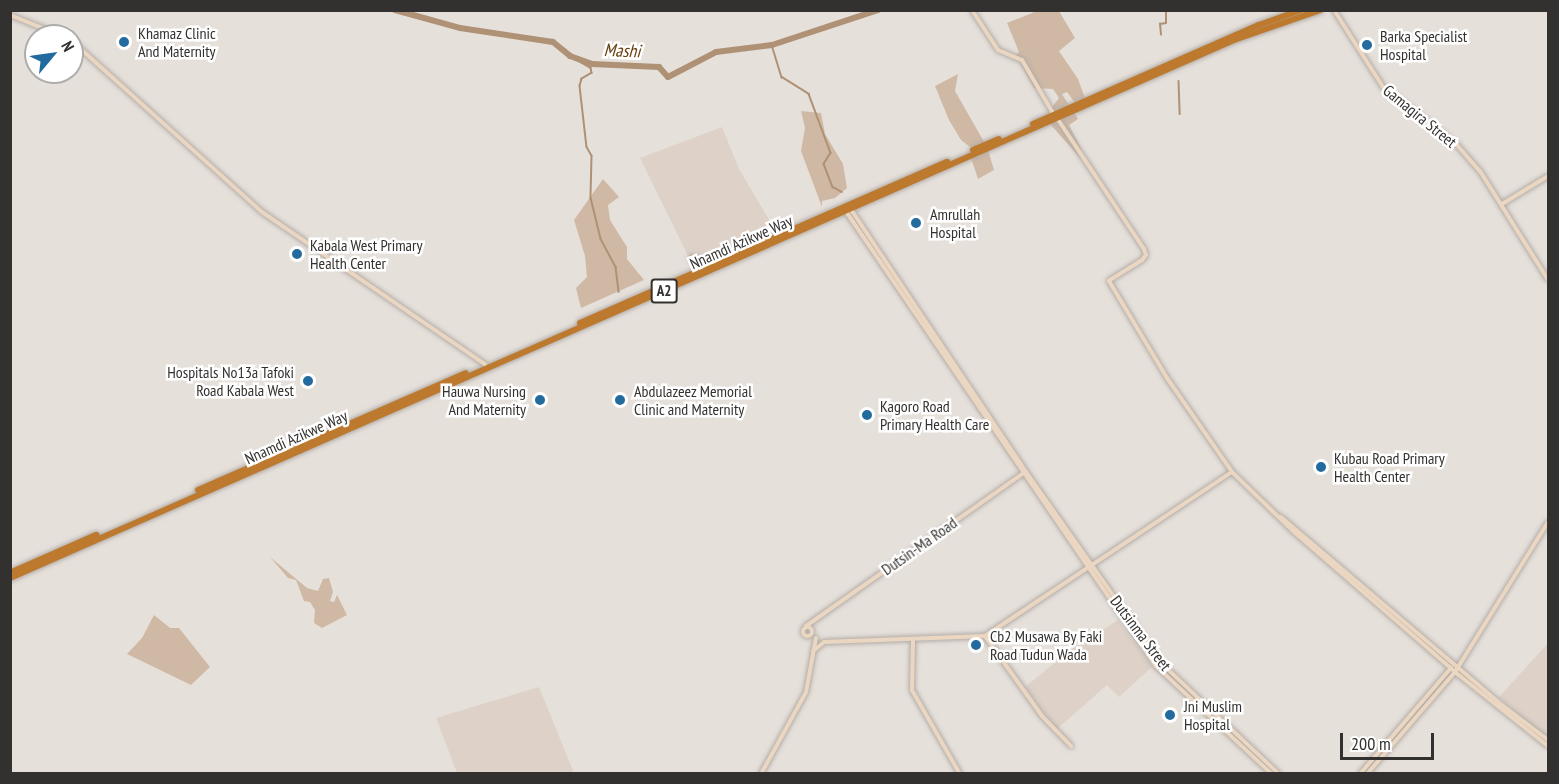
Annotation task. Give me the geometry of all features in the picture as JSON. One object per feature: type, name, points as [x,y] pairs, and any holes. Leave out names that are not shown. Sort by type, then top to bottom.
[{"type":"highway","name":"Nnamdi Azikwe Way","points":[[1055,117],[1262,28],[1320,10]]},
{"type":"highway","name":"Nnamdi Azikwe Way","points":[[10,575],[1298,11]]},
{"type":"highway","name":"Nnamdi Azikwe Way","points":[[10,575],[485,364],[847,208]]},
{"type":"highway","points":[[692,258],[712,265]]},
{"type":"street","points":[[972,10],[998,50],[1022,60],[1055,117],[1144,249],[1146,255],[1142,260],[1109,281],[1167,378],[1232,472],[1548,747]]},
{"type":"street","name":"Gamagira Street","points":[[1334,10],[1383,87],[1457,145],[1502,204],[1548,280]]},
{"type":"street","points":[[10,15],[32,24]]},
{"type":"street","points":[[84,52],[262,212],[485,364]]},
{"type":"street","points":[[1502,204],[1548,176]]},
{"type":"street","name":"Dutsinma Street","points":[[847,208],[1024,473],[1159,669],[1272,774]]},
{"type":"street","points":[[819,643],[913,641],[985,636],[1232,472]]},
{"type":"street","name":"Dutsin-Ma Road","points":[[806,627],[1024,473]]},
{"type":"street","points":[[1360,774],[1462,660],[1548,522]]},
{"type":"street","name":"Dutsinma Street","points":[[1089,567],[1170,673],[1279,774]]},
{"type":"street","points":[[810,632],[816,618]]},
{"type":"street","points":[[819,643],[810,632],[806,627],[803,631],[810,632],[816,638],[819,643]]},
{"type":"street","points":[[985,636],[1042,716],[1071,746]]},
{"type":"street","points":[[816,638],[819,643]]},
{"type":"street","points":[[913,641],[912,690],[960,774]]},
{"type":"street","points":[[761,774],[806,692],[813,651],[819,643]]},
{"type":"street","points":[[1455,668],[1548,740]]},
{"type":"street","points":[[1367,774],[1455,668]]},
{"type":"shaded area","points":[[1037,11],[1059,11],[1075,38],[1059,51],[1078,79],[1088,106],[1081,111],[1067,92],[1062,94],[1078,119],[1069,125],[1081,148],[1081,159],[1051,125],[1049,111],[1059,98],[1053,89],[1034,88],[1016,55],[1019,52],[1007,23]]},
{"type":"shaded area","points":[[958,74],[955,91],[987,147],[994,170],[978,179],[969,152],[973,149],[961,140],[949,120],[935,86]]},
{"type":"shaded area","points":[[801,111],[821,113],[825,134],[843,164],[847,188],[835,198],[822,201],[822,207],[801,151],[805,128]]},
{"type":"shaded area","points":[[722,127],[739,169],[771,223],[694,268],[640,158]]},
{"type":"shaded area","points":[[603,179],[619,197],[608,205],[610,220],[627,247],[627,259],[644,280],[581,308],[576,288],[587,277],[585,256],[574,220]]},
{"type":"shaded area","points":[[270,557],[307,588],[318,591],[323,579],[329,578],[333,592],[330,601],[334,602],[337,595],[347,615],[322,628],[314,623],[315,610],[310,602],[304,601],[296,580],[288,578]]},
{"type":"shaded area","points":[[154,615],[170,628],[179,628],[210,667],[191,685],[127,654],[142,638]]},
{"type":"shaded area","points":[[1118,620],[1152,667],[1119,697],[1107,685],[1057,729],[1025,687],[1069,651]]},
{"type":"shaded area","points":[[1548,643],[1548,741],[1499,697]]},
{"type":"shaded area","points":[[539,687],[574,773],[457,773],[436,718]]},
{"type":"waterway","name":"Mashi","points":[[395,10],[460,28],[553,42],[570,56],[592,64],[659,67],[668,77],[716,52],[772,45],[878,10]]},
{"type":"waterway","points":[[1161,35],[1160,24],[1166,23],[1166,10]]},
{"type":"waterway","points":[[772,45],[782,77],[809,94],[831,153],[824,164],[833,187],[842,192]]},
{"type":"waterway","points":[[570,56],[591,68],[592,73],[582,79],[580,86],[587,147],[592,156],[591,198],[601,239],[616,267],[619,292]]},
{"type":"waterway","points":[[1179,81],[1180,114]]},
{"type":"place","name":"Khamaz Clinic And Maternity","points":[[124,42]]},
{"type":"place","name":"Barka Specialist Hospital","points":[[1367,45]]},
{"type":"place","name":"Amrullah Hospital","points":[[916,223]]},
{"type":"place","name":"Kabala West Primary Health Center","points":[[297,254]]},
{"type":"place","name":"Hospitals No13a Tafoki Road Kabala West","points":[[308,381]]},
{"type":"place","name":"Hauwa Nursing And Maternity","points":[[540,400]]},
{"type":"place","name":"Abdulazeez Memorial Clinic and Maternity","points":[[620,400]]},
{"type":"place","name":"Kagoro Road Primary Health Care","points":[[867,415]]},
{"type":"place","name":"Kubau Road Primary Health Center","points":[[1321,467]]},
{"type":"place","name":"Cb2 Musawa By Faki Road Tudun Wada","points":[[976,645]]},
{"type":"place","name":"Jni Muslim Hospital","points":[[1170,715]]}]
